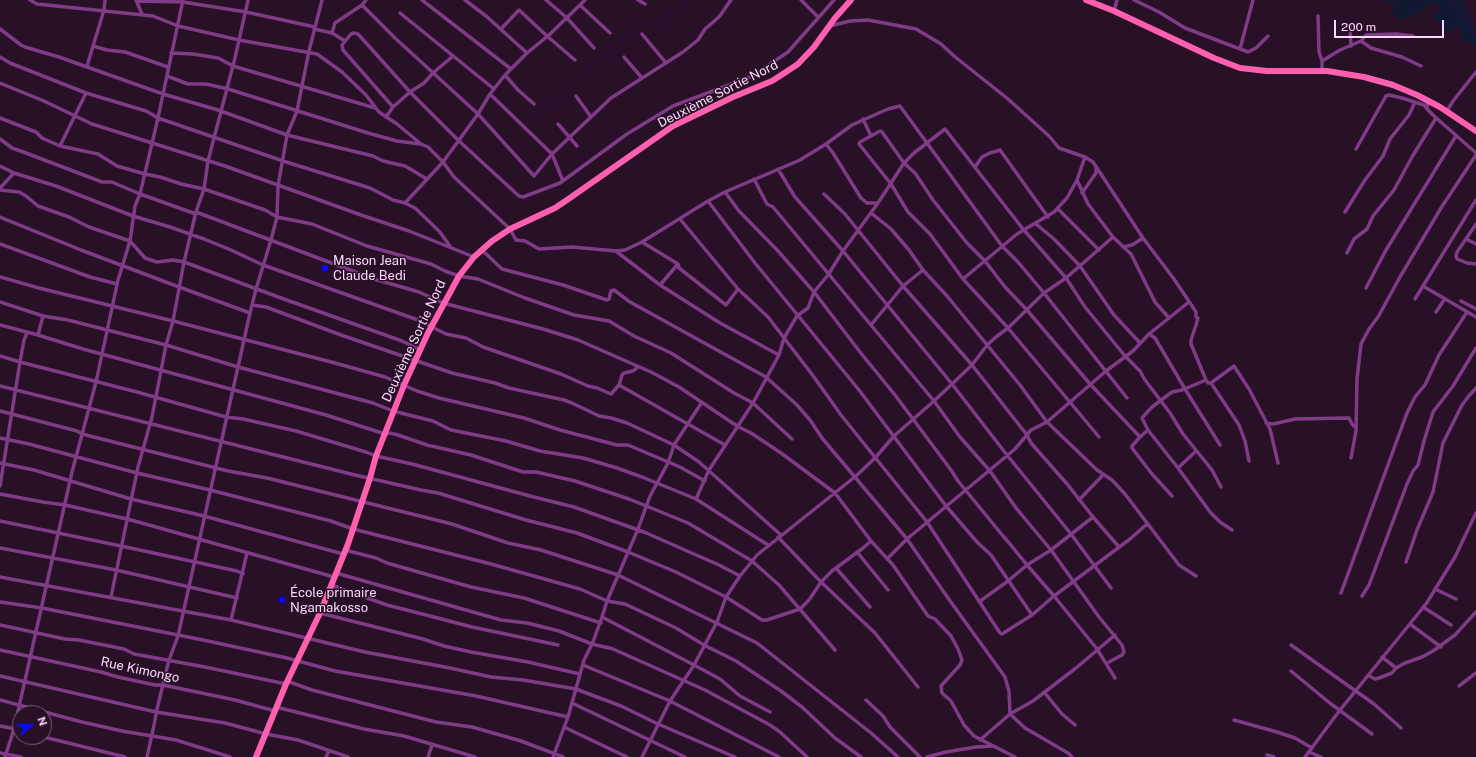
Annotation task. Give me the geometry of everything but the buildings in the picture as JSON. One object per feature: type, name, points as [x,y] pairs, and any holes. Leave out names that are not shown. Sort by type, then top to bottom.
[{"type":"main road","name":"Deuxième Sortie Nord","points":[[256,757],[275,709],[309,638],[331,586],[353,529],[376,456],[393,411],[431,327],[458,276],[474,257],[492,241],[510,230],[555,208],[673,126],[776,78],[794,67],[806,56],[851,0]]},
{"type":"main road","points":[[1086,0],[1094,1],[1214,58],[1235,66],[1266,71],[1322,71],[1376,80],[1408,91],[1428,101],[1476,131]]},
{"type":"street","points":[[30,0],[37,4],[154,16],[178,26],[239,40],[309,51],[317,54],[342,72],[366,95],[376,109]]},
{"type":"street","points":[[87,66],[104,10],[105,0]]},
{"type":"street","points":[[142,14],[136,0],[183,1],[246,12],[315,28],[332,33],[345,41]]},
{"type":"street","points":[[111,597],[131,499],[150,424],[166,345],[173,321],[190,235],[204,189],[208,161],[228,88],[248,0]]},
{"type":"street","points":[[147,757],[169,660],[178,636],[250,313],[263,265],[272,240],[277,217],[278,186],[284,161],[287,135],[297,111],[309,51],[322,0]]},
{"type":"street","points":[[332,33],[336,23],[362,5],[366,0]]},
{"type":"street","points":[[422,0],[511,68]]},
{"type":"street","points":[[465,0],[486,16],[527,52]]},
{"type":"street","points":[[546,0],[567,18],[594,48]]},
{"type":"street","points":[[405,203],[443,162],[478,114],[490,94],[511,68],[585,0]]},
{"type":"street","points":[[638,0],[645,4]]},
{"type":"street","points":[[362,5],[395,38],[478,114],[535,176],[552,154],[611,98],[666,63],[698,40],[704,29],[719,17],[731,0]]},
{"type":"street","points":[[800,0],[818,17]]},
{"type":"street","points":[[394,107],[343,50],[342,45],[353,33],[358,34],[410,92],[459,141],[521,197],[557,185],[564,181],[627,134],[673,106],[750,77],[763,69],[788,52],[834,0]]},
{"type":"street","points":[[1114,11],[1117,0]]},
{"type":"street","points":[[1134,0],[1159,12],[1189,30],[1248,52],[1252,51],[1268,36]]},
{"type":"street","points":[[1240,49],[1253,0]]},
{"type":"street","points":[[0,700],[20,705],[76,456],[96,382],[106,329],[122,265],[130,242],[133,216],[145,174],[183,1]]},
{"type":"street","points":[[580,5],[610,33]]},
{"type":"street","points":[[501,29],[519,10],[575,60]]},
{"type":"street","points":[[400,12],[494,89]]},
{"type":"street","points":[[1318,16],[1319,52],[1322,61],[1322,71]]},
{"type":"street","points":[[829,26],[850,21],[868,20],[916,29],[941,44],[1008,98],[1049,136],[1059,148],[1085,157],[1092,162],[1143,238],[1174,279],[1196,312],[1196,317],[1198,318],[1190,340],[1191,344],[1206,380],[1208,383],[1211,383],[1239,425],[1245,442],[1249,461]]},
{"type":"street","points":[[1350,26],[1351,46]]},
{"type":"street","points":[[0,29],[21,45],[87,66],[163,94],[222,112],[287,135],[373,156],[383,161],[399,164],[411,168],[427,179]]},
{"type":"street","points":[[642,34],[666,63]]},
{"type":"street","points":[[1322,61],[1361,41],[1366,34],[1396,34],[1413,36]]},
{"type":"street","points":[[1361,41],[1371,48],[1402,57],[1421,66]]},
{"type":"street","points":[[94,46],[107,50],[125,52],[168,67]]},
{"type":"street","points":[[171,53],[212,57],[233,66],[376,109],[398,124],[421,144]]},
{"type":"street","points":[[386,116],[410,92],[424,83],[453,56]]},
{"type":"street","points":[[0,57],[10,63],[86,93],[146,111],[158,118],[215,138],[370,188],[393,200],[405,203],[415,208],[454,249]]},
{"type":"street","points":[[624,57],[642,78]]},
{"type":"street","points":[[1447,112],[1453,101],[1476,72]]},
{"type":"street","points":[[505,75],[518,90],[534,104]]},
{"type":"street","points":[[167,76],[188,84],[206,84],[228,88],[368,133],[397,141],[421,144],[428,147],[443,162],[454,177],[510,230],[517,241],[527,242],[539,249],[572,247],[616,251],[625,250],[642,242],[725,192],[800,160],[826,144],[843,130],[863,119],[888,108],[900,106],[1002,246],[1018,262],[1044,293],[1127,398]]},
{"type":"street","points":[[0,83],[44,101],[92,124],[208,161],[409,230],[474,257]]},
{"type":"street","points":[[60,146],[86,93]]},
{"type":"street","points":[[490,94],[552,154],[564,181]]},
{"type":"street","points":[[1351,458],[1357,413],[1357,379],[1361,344],[1441,208],[1476,154],[1436,118],[1424,105],[1389,95],[1386,96],[1356,149]]},
{"type":"street","points":[[576,96],[591,117]]},
{"type":"street","points":[[1427,108],[1428,101]]},
{"type":"street","points":[[1345,212],[1365,180],[1383,156],[1390,139],[1409,115],[1415,102]]},
{"type":"street","points":[[0,118],[36,132],[42,138],[60,146],[93,152],[117,166],[204,189],[265,210],[277,217],[312,224],[367,246],[431,264],[458,276],[478,279],[525,298],[574,315],[609,321],[634,336],[671,353],[734,393],[753,403],[792,439]]},
{"type":"street","points":[[1347,253],[1354,239],[1366,229],[1373,216],[1394,190],[1436,118]]},
{"type":"street","points":[[863,119],[871,136]]},
{"type":"street","points":[[558,124],[577,146]]},
{"type":"street","points":[[696,499],[709,470],[753,403],[779,355],[784,338],[797,316],[808,308],[814,292],[828,275],[904,163],[914,153],[928,144],[945,129],[1023,229],[1066,278],[1086,307],[1125,356],[1140,371],[1183,434],[1212,470],[1221,487]]},
{"type":"street","points":[[1099,437],[1069,403],[1008,328],[963,279],[930,234],[908,212],[891,184],[859,144],[860,142],[880,131],[882,132],[904,163],[915,173],[939,207],[1005,287],[1026,309],[1090,384],[1140,437]]},
{"type":"street","points":[[1366,288],[1386,250],[1456,136]]},
{"type":"street","points":[[0,139],[12,148],[102,182],[112,182],[140,194],[272,240],[374,279],[418,292],[443,303],[543,328],[578,340],[638,366],[679,387],[737,426],[781,452],[835,494],[870,541],[893,565],[928,616],[935,619],[951,636],[958,649],[961,663],[944,682],[940,689],[942,693],[951,701],[964,725],[970,732],[980,740],[1015,757]]},
{"type":"street","points":[[826,144],[861,198],[867,202],[878,203]]},
{"type":"street","points":[[975,167],[982,157],[1000,150],[1048,217]]},
{"type":"street","points":[[963,279],[1023,229],[1036,224],[1058,209],[1067,198],[1077,180],[1085,157]]},
{"type":"street","points":[[0,166],[14,173],[56,186],[133,216],[170,227],[231,250],[263,265],[411,317],[446,334],[466,338],[483,347],[561,374],[611,394],[619,385],[622,375],[624,373],[633,372],[638,366]]},
{"type":"street","points":[[1082,193],[1096,173],[1096,168]]},
{"type":"street","points":[[778,169],[795,197],[843,251],[952,384],[1071,534],[1111,588]]},
{"type":"street","points":[[0,189],[14,173]]},
{"type":"street","points":[[754,179],[767,204],[773,207],[934,401],[960,437],[990,471],[1016,508],[1051,550],[1099,616],[1115,635],[1122,645],[1124,652],[1122,655],[1110,662]]},
{"type":"street","points":[[1077,180],[1088,204],[1113,237],[1132,256],[1155,302],[1168,318]]},
{"type":"street","points":[[0,189],[19,192],[38,206],[130,242],[145,258],[157,262],[173,260],[184,262],[402,340],[421,350]]},
{"type":"street","points":[[725,192],[739,211],[778,251],[814,292],[860,352],[880,375],[958,481],[1097,649],[1115,678]]},
{"type":"street","points":[[824,194],[845,214],[903,286],[972,365],[1027,435],[1031,443],[1068,485],[1092,517],[1119,547]]},
{"type":"street","points":[[1415,300],[1476,200]]},
{"type":"street","points":[[708,201],[797,316],[854,383],[946,506],[977,542],[991,555],[1032,615]]},
{"type":"street","points":[[1058,209],[1099,250]]},
{"type":"street","points":[[871,213],[896,234],[923,270],[988,344],[1047,422],[1103,475],[1109,477],[1125,494],[1179,565],[1196,576]]},
{"type":"street","points":[[0,217],[179,288],[250,313]]},
{"type":"street","points":[[680,219],[738,289],[768,317],[814,377],[840,415],[927,522],[998,631],[1002,634],[1032,615],[1054,596],[1130,539],[1147,524]]},
{"type":"street","points":[[1036,224],[1058,242],[1080,266],[1114,315],[1140,343]]},
{"type":"street","points":[[1476,224],[1457,252],[1456,256],[1457,259],[1467,263],[1476,264]]},
{"type":"street","points":[[642,757],[670,702],[694,665],[717,622],[726,597],[752,561],[768,545],[835,494],[856,476],[875,458],[894,436],[972,365],[988,344],[1008,328],[1044,293],[1066,278],[1113,237]]},
{"type":"street","points":[[1123,247],[1132,245],[1143,238]]},
{"type":"street","points":[[1466,239],[1476,244]]},
{"type":"street","points":[[642,242],[678,264],[679,268],[726,306],[738,289]]},
{"type":"street","points":[[0,244],[90,277],[117,284]]},
{"type":"street","points":[[482,250],[502,268],[563,285],[607,300],[609,299],[611,291],[614,290],[630,302],[766,377],[797,405],[810,420],[822,438],[856,476],[907,539],[1006,677],[1009,691],[1010,714],[1025,728],[1068,753],[1072,757]]},
{"type":"street","points":[[616,251],[660,285],[720,322],[779,355]]},
{"type":"street","points":[[660,285],[678,264]]},
{"type":"street","points":[[871,325],[903,286],[923,270]]},
{"type":"street","points":[[0,277],[335,363],[385,377],[417,391],[440,398],[524,418],[560,430],[617,445],[628,445],[680,467],[705,481]]},
{"type":"street","points":[[1423,286],[1444,300],[1476,317]]},
{"type":"street","points":[[1436,312],[1444,300]]},
{"type":"street","points":[[1461,300],[1476,309]]},
{"type":"street","points":[[0,302],[43,316],[106,329],[373,403],[393,411],[432,421],[451,430],[506,440],[540,450],[583,458],[642,476],[696,499],[768,545]]},
{"type":"street","points":[[887,559],[907,539],[990,471],[1020,444],[1034,428],[1047,422],[1149,334],[1189,302]]},
{"type":"street","points":[[252,305],[266,307],[452,373],[572,403],[598,416],[627,423],[674,445],[709,470],[780,536],[821,582],[875,633],[918,687]]},
{"type":"street","points":[[1340,593],[1414,397],[1425,385],[1439,356],[1467,312]]},
{"type":"street","points":[[38,335],[43,316]]},
{"type":"street","points":[[0,325],[38,335],[83,350],[233,390],[385,434],[390,433],[428,445],[472,455],[523,472],[536,472],[575,480],[629,499],[688,523],[752,561],[778,585],[835,650]]},
{"type":"street","points":[[0,486],[6,440],[12,414],[24,340],[27,333]]},
{"type":"street","points":[[1149,334],[1155,338],[1220,444]]},
{"type":"street","points":[[1362,596],[1369,584],[1407,484],[1413,471],[1418,465],[1433,412],[1453,386],[1476,348]]},
{"type":"street","points":[[0,356],[226,417],[243,419],[296,431],[376,456],[417,465],[574,507],[638,529],[719,565],[740,576]]},
{"type":"street","points":[[1211,383],[1234,366],[1249,389],[1272,435],[1278,463]]},
{"type":"street","points":[[1206,380],[1185,389],[1172,392],[1160,400],[1142,417],[1142,420],[1210,512],[1220,522],[1232,530]]},
{"type":"street","points":[[619,385],[725,445]]},
{"type":"street","points":[[0,386],[370,478],[438,493],[526,520],[577,533],[676,572],[726,597],[762,620],[767,620],[800,609],[821,582],[870,541]]},
{"type":"street","points":[[1406,562],[1433,492],[1443,443],[1462,405],[1476,388]]},
{"type":"street","points":[[554,755],[568,717],[583,665],[601,623],[607,601],[656,483],[668,463],[674,445],[702,402]]},
{"type":"street","points":[[0,411],[143,450],[228,471],[267,478],[452,524],[508,543],[542,550],[618,575],[717,622],[757,643],[871,733],[898,757]]},
{"type":"street","points":[[1266,423],[1273,424],[1295,419],[1349,418],[1355,427]]},
{"type":"street","points":[[1148,430],[1140,437],[1132,448],[1152,474],[1172,496]]},
{"type":"street","points":[[0,438],[29,444],[137,473],[331,521],[353,529],[491,564],[580,589],[607,601],[634,607],[641,612],[676,628],[704,645],[736,660],[802,707],[835,738],[860,757]]},
{"type":"street","points":[[1178,468],[1196,451]]},
{"type":"street","points":[[2,463],[71,480],[131,499],[344,552],[376,558],[387,563],[443,579],[524,598],[601,623]]},
{"type":"street","points":[[1079,500],[1103,475]]},
{"type":"street","points":[[0,494],[65,505],[127,519],[247,553],[501,620],[527,622],[559,631],[592,644],[613,649],[705,690],[770,725],[780,732],[807,757]]},
{"type":"street","points":[[1305,757],[1340,710],[1423,607],[1455,557],[1476,513]]},
{"type":"street","points":[[979,602],[1027,565],[1051,550],[1092,517]]},
{"type":"street","points":[[0,522],[121,546],[237,571],[243,574]]},
{"type":"street","points":[[0,548],[116,570],[237,598]]},
{"type":"street","points":[[857,552],[888,590]]},
{"type":"street","points":[[231,620],[247,553]]},
{"type":"street","points":[[836,568],[870,607]]},
{"type":"street","points":[[0,577],[231,620],[365,652],[491,677],[523,680],[576,689],[620,706],[735,757]]},
{"type":"street","points":[[331,586],[380,602],[472,627],[558,645]]},
{"type":"street","points":[[1435,589],[1456,599]]},
{"type":"street","points":[[0,602],[42,608],[203,640],[335,671],[461,694],[568,717]]},
{"type":"street","points":[[1423,607],[1452,625]]},
{"type":"street","points":[[1368,675],[1375,679],[1392,674],[1396,668],[1405,663],[1422,657],[1441,647],[1455,635],[1476,612]]},
{"type":"street","points":[[320,613],[423,639],[444,646],[528,662],[580,674]]},
{"type":"street","points":[[602,617],[720,679],[740,696],[770,712]]},
{"type":"street","points":[[1410,624],[1441,647]]},
{"type":"street","points":[[0,625],[124,649],[134,654],[287,683],[436,722],[472,727],[521,741],[554,755],[563,757]]},
{"type":"street","points":[[980,740],[1010,714],[1044,692],[1076,668],[1115,635]]},
{"type":"street","points":[[1291,645],[1356,690],[1401,728]]},
{"type":"street","name":"Rue Kimongo","points":[[0,650],[155,685],[163,685],[364,729],[404,736],[475,757]]},
{"type":"street","points":[[1382,657],[1396,668]]},
{"type":"street","points":[[583,665],[670,702],[779,757]]},
{"type":"street","points":[[1291,671],[1372,734]]},
{"type":"street","points":[[1459,686],[1476,673]]},
{"type":"street","points":[[0,676],[156,712],[231,725],[298,740],[348,757]]},
{"type":"street","points":[[1044,692],[1062,714],[1075,725]]},
{"type":"street","points":[[866,700],[883,716],[890,727],[920,757]]},
{"type":"street","points":[[572,703],[685,757]]},
{"type":"street","points":[[52,714],[82,722],[176,740],[230,757]]},
{"type":"street","points":[[1234,720],[1295,738],[1312,748]]},
{"type":"street","points":[[0,726],[12,729]]},
{"type":"street","points":[[564,727],[627,757]]},
{"type":"street","points":[[6,756],[12,736]]},
{"type":"street","points":[[52,739],[125,757]]},
{"type":"street","points":[[428,757],[432,745]]},
{"type":"street","points":[[927,757],[976,747],[994,746]]},
{"type":"street","points":[[326,757],[329,751]]},
{"type":"street","points":[[1309,752],[1322,757]]},
{"type":"street","points":[[0,753],[6,756],[21,757]]},
{"type":"street","points":[[1267,755],[1274,757]]},
{"type":"shaded area","points":[[1381,0],[1461,0],[1476,31],[1476,44],[1463,41],[1459,27],[1445,34],[1433,15],[1441,9],[1433,2],[1409,18],[1397,20],[1392,12],[1395,5]]},
{"type":"waterway","points":[[536,119],[564,90],[582,78],[594,61],[622,42],[626,30],[635,24],[645,21],[659,25],[668,12],[681,13],[681,4],[689,0]]},
{"type":"waterway","points":[[1451,0],[1470,31],[1476,34]]},
{"type":"place","name":"Maison Jean Claude Bedi","points":[[325,268]]},
{"type":"place","name":"École primaire Ngamakosso","points":[[282,600]]}]
